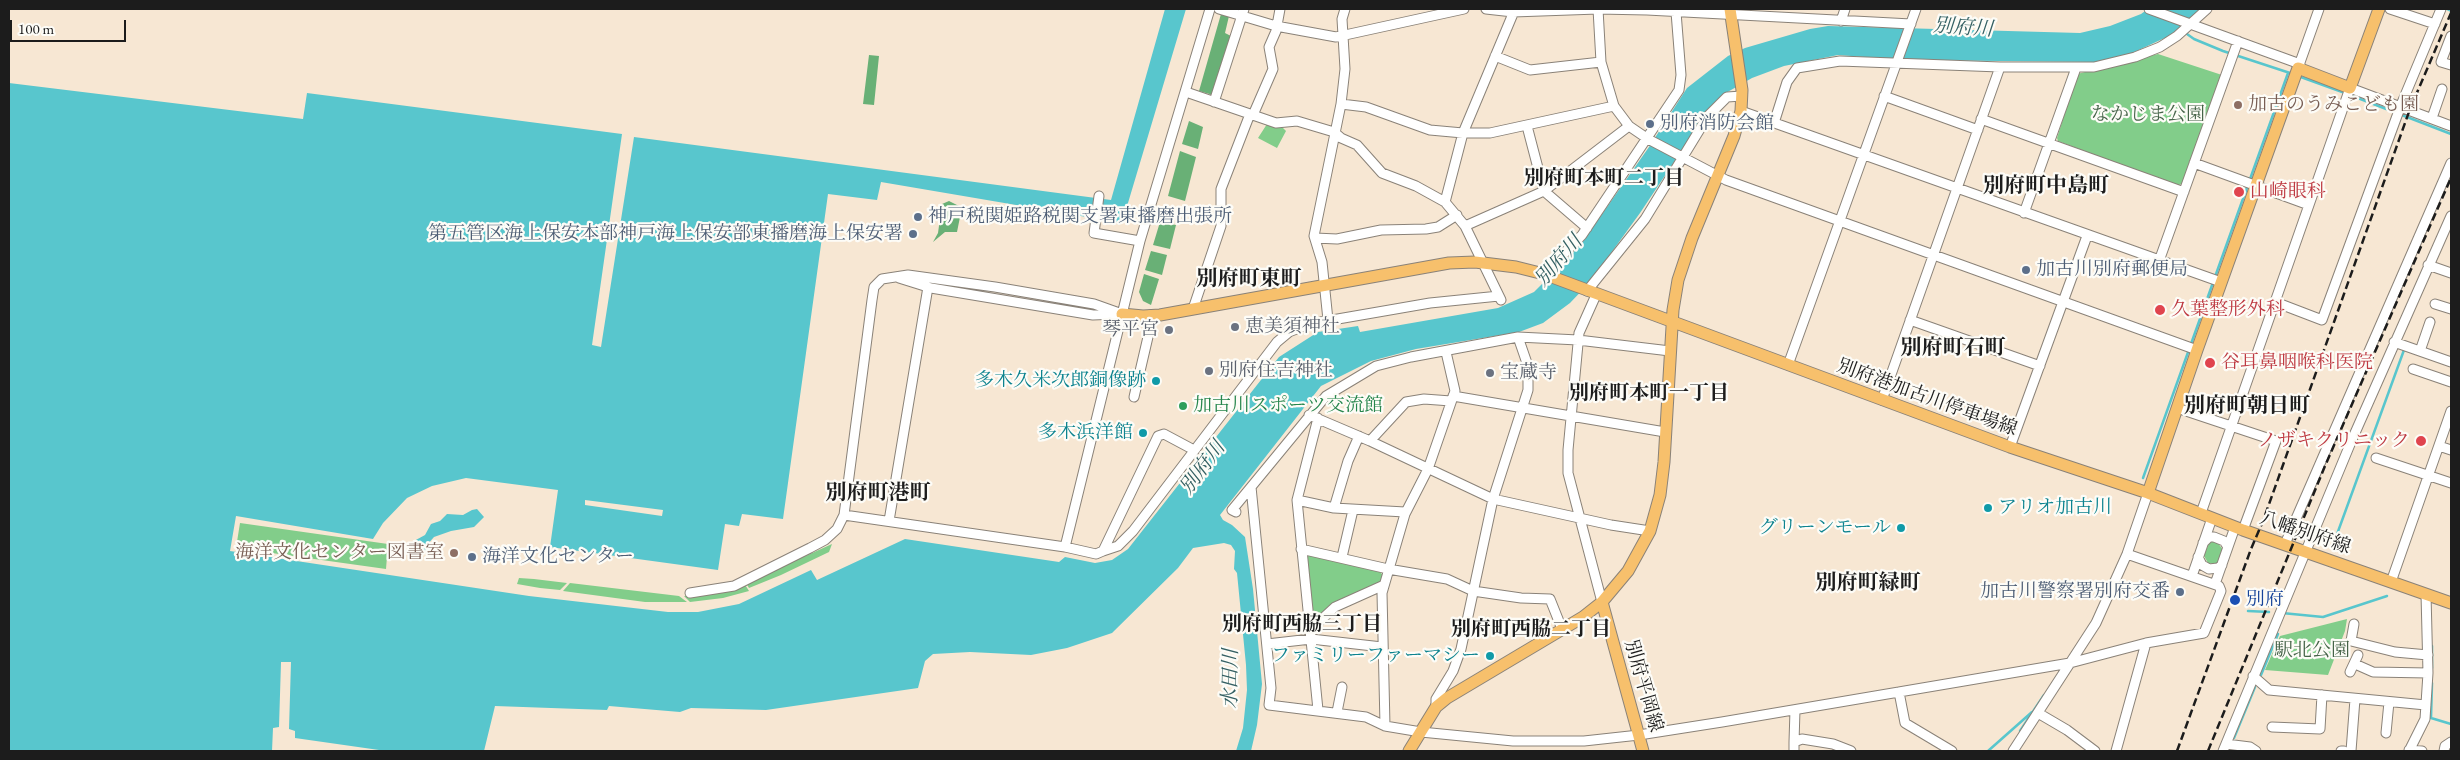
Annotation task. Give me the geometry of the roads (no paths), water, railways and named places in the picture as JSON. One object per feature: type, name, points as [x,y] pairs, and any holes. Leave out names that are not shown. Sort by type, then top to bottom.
[{"type":"main road","points":[[2148,493],[2177,408],[2191,348],[2216,280],[2257,185],[2297,70],[2349,92],[2379,9]]},
{"type":"main road","points":[[1409,751],[1436,707],[1458,690],[1592,611],[1602,602],[1628,571],[1650,531],[1660,495],[1674,296],[1684,260],[1734,136],[1741,111],[1742,93],[1731,12]]},
{"type":"main road","name":"別府港加古川停車場線","points":[[1122,314],[1150,316],[1439,264],[1484,263],[1516,267],[1544,274],[2010,447],[2148,493]]},
{"type":"main road","name":"八幡別府線","points":[[2148,493],[2239,528],[2451,603]]},
{"type":"main road","name":"別府平岡線","points":[[1602,602],[1643,751]]},
{"type":"street","points":[[1065,547],[1140,242],[1210,9]]},
{"type":"street","points":[[1219,9],[1243,12],[1276,26],[1314,34],[1343,36],[1464,9]]},
{"type":"street","points":[[1193,309],[1221,226],[1221,189],[1273,69],[1270,47],[1280,9]]},
{"type":"street","points":[[1328,320],[1322,262],[1315,238],[1334,132],[1341,104],[1345,69],[1344,9]]},
{"type":"street","points":[[1486,9],[1514,11],[1598,9],[1731,12],[1841,21],[1911,24]]},
{"type":"street","points":[[1598,9],[1601,62],[1614,106],[1629,126],[1648,139],[1717,177],[2191,348]]},
{"type":"street","points":[[1841,21],[1845,9]]},
{"type":"street","points":[[1788,365],[1916,9]]},
{"type":"street","points":[[2149,9],[2238,41],[2297,70],[2319,9]]},
{"type":"street","points":[[1774,123],[1787,82],[1798,68],[1840,61],[1895,65],[2000,67],[2076,68],[2109,65],[2160,47],[2177,36],[2207,9]]},
{"type":"street","points":[[2390,9],[2434,24]]},
{"type":"street","points":[[2275,302],[2322,320],[2401,105],[2441,9]]},
{"type":"street","points":[[1445,202],[1463,133],[1514,11]]},
{"type":"street","points":[[1214,102],[1243,12]]},
{"type":"street","points":[[1544,274],[1570,249],[1587,228],[1679,90],[1681,75],[1676,12]]},
{"type":"street","points":[[2451,36],[2440,62],[2451,65]]},
{"type":"street","points":[[2159,261],[2238,41]]},
{"type":"street","points":[[1495,56],[1530,70],[1601,62]]},
{"type":"street","points":[[1882,400],[2000,67]]},
{"type":"street","points":[[2024,213],[2076,68]]},
{"type":"street","points":[[2432,118],[2442,89]]},
{"type":"street","points":[[844,514],[1065,547],[1096,554],[1103,552],[1118,546],[1134,531],[1277,342],[1289,332],[1328,320],[1430,303],[1500,299],[1465,226],[1445,202],[1416,186],[1382,173],[1357,145],[1341,138],[1334,132],[1297,121],[1276,123],[1186,92]]},
{"type":"street","points":[[2192,576],[2203,544],[2207,516],[2231,426],[2349,92],[2401,105],[2451,126]]},
{"type":"street","points":[[1602,602],[1568,473],[1579,333],[1592,293],[1645,219],[1708,116],[1727,97],[1742,93]]},
{"type":"street","points":[[1884,96],[1978,130]]},
{"type":"street","points":[[1341,104],[1366,107],[1430,130],[1463,133],[1490,133],[1614,106]]},
{"type":"street","points":[[1741,111],[2087,236],[2216,280]]},
{"type":"street","points":[[1981,120],[2184,192]]},
{"type":"street","points":[[1527,126],[1544,191],[1587,228]]},
{"type":"street","points":[[1465,226],[1544,191],[1629,126]]},
{"type":"street","points":[[2194,163],[2309,205]]},
{"type":"street","points":[[2285,544],[2451,163]]},
{"type":"street","points":[[1099,196],[1094,233],[1140,242]]},
{"type":"street","points":[[1315,238],[1337,239],[1381,230],[1426,229],[1438,227],[1457,215]]},
{"type":"street","points":[[2256,751],[2250,747],[2224,748],[2394,342],[2451,216]]},
{"type":"street","points":[[2010,447],[2087,236]]},
{"type":"street","points":[[2428,265],[2451,273]]},
{"type":"street","points":[[690,593],[734,586],[825,540],[837,529],[844,514],[874,287],[882,279],[908,275],[995,287],[1094,304],[1122,314]]},
{"type":"street","points":[[893,276],[928,287],[1093,315],[1122,314]]},
{"type":"street","points":[[889,521],[928,287]]},
{"type":"street","points":[[994,298],[995,287]]},
{"type":"street","points":[[2436,304],[2449,312]]},
{"type":"street","points":[[1134,397],[1151,324],[1150,316]]},
{"type":"street","points":[[1910,320],[2040,366]]},
{"type":"street","points":[[2420,351],[2430,322]]},
{"type":"street","points":[[1436,707],[1436,699],[1453,671],[1461,649],[1493,499],[1528,390],[1528,366],[1518,337]]},
{"type":"street","points":[[1236,512],[1232,510],[1326,396],[1376,366],[1411,357],[1446,352],[1518,337],[1578,340],[1670,351]]},
{"type":"street","points":[[2394,342],[2450,359]]},
{"type":"street","points":[[1385,726],[1382,647],[1384,585],[1406,512],[1428,469],[1455,390],[1446,352]]},
{"type":"street","points":[[2413,369],[2451,382]]},
{"type":"street","points":[[1370,441],[1406,402],[1452,398],[1665,432]]},
{"type":"street","points":[[2177,408],[2276,441],[2239,528],[2228,547],[2215,584]]},
{"type":"street","points":[[2391,582],[2451,411]]},
{"type":"street","points":[[1309,415],[1370,441],[1493,499],[1579,519],[1650,531]]},
{"type":"street","points":[[1318,418],[1297,500],[1318,710]]},
{"type":"street","points":[[1103,552],[1158,436],[1164,434],[1194,450]]},
{"type":"street","points":[[1334,508],[1348,461],[1359,436]]},
{"type":"street","points":[[2439,446],[2451,450]]},
{"type":"street","points":[[2376,458],[2385,465],[2429,475],[2451,483]]},
{"type":"street","points":[[1251,487],[1271,688],[1269,705],[1366,716],[1385,726],[1421,732],[1548,742],[1639,735],[1795,710],[2070,663],[2146,643],[2204,632],[2221,588],[2215,584],[2127,554]]},
{"type":"street","points":[[2013,751],[2104,608],[2127,554],[2148,493]]},
{"type":"street","points":[[1297,500],[1334,508],[1406,512]]},
{"type":"street","points":[[1342,557],[1353,510]]},
{"type":"street","points":[[2203,544],[2209,537],[2214,537],[2224,541],[2228,547]]},
{"type":"street","points":[[1301,549],[1388,569],[1447,579],[1473,591],[1521,598],[1550,598],[1562,629]]},
{"type":"street","points":[[2198,557],[2202,565],[2209,568],[2218,568],[2222,565]]},
{"type":"street","points":[[1310,635],[1335,607],[1384,585]]},
{"type":"street","points":[[2422,751],[2409,750],[2425,719],[2430,689],[2426,594]]},
{"type":"street","points":[[2354,624],[2350,641],[2395,652],[2428,655]]},
{"type":"street","points":[[1267,644],[1310,635],[1382,647]]},
{"type":"street","points":[[2116,751],[2146,643]]},
{"type":"street","points":[[2354,664],[2373,672],[2428,673]]},
{"type":"street","points":[[2253,676],[2269,690],[2426,705]]},
{"type":"street","points":[[1337,712],[1342,687]]},
{"type":"street","points":[[1900,692],[1905,723],[1954,749]]},
{"type":"street","points":[[2272,727],[2320,729],[2322,695]]},
{"type":"street","points":[[2351,751],[2355,699]]},
{"type":"street","points":[[2386,733],[2389,702]]},
{"type":"street","points":[[1794,747],[1795,710]]},
{"type":"street","points":[[2038,713],[2067,730],[2095,751]]},
{"type":"street","points":[[1794,747],[1802,739],[1833,744],[1851,751]]},
{"type":"street","points":[[2444,751],[2445,746],[2451,742]]},
{"type":"water","name":"別府川","points":[[1165,9],[1186,9],[1122,223],[881,182],[877,200],[828,194],[783,519],[742,514],[739,526],[725,524],[718,570],[550,547],[558,490],[466,478],[432,486],[407,498],[383,523],[373,539],[236,516],[230,551],[529,596],[668,612],[698,612],[739,604],[811,570],[817,580],[905,539],[1059,562],[1065,557],[1095,563],[1112,560],[1128,549],[1279,357],[1318,332],[1358,326],[1360,332],[1498,308],[1534,292],[1573,253],[1586,237],[1649,147],[1687,88],[1728,56],[1745,48],[1810,29],[1828,26],[2080,33],[2110,26],[2141,14],[2148,9],[2202,9],[2169,36],[2130,54],[2095,62],[1903,60],[1838,55],[1784,66],[1752,78],[1724,94],[1710,108],[1640,213],[1590,282],[1570,303],[1543,323],[1519,332],[1416,349],[1371,361],[1321,386],[1220,515],[1223,520],[1232,525],[1245,537],[1253,589],[1262,684],[1257,725],[1251,751],[1236,751],[1243,728],[1247,690],[1246,665],[1237,573],[1234,569],[1235,551],[1231,545],[1224,543],[1193,548],[1178,568],[1112,633],[1067,648],[1031,655],[970,652],[933,654],[925,661],[918,688],[766,710],[691,708],[680,712],[609,706],[607,710],[495,706],[484,751],[386,751],[295,738],[295,731],[289,729],[291,662],[281,662],[279,727],[273,728],[272,751],[9,751],[9,83],[303,119],[307,93],[622,134],[592,345],[601,347],[634,137],[1111,200]]},
{"type":"water","points":[[477,509],[484,517],[474,527],[451,531],[434,537],[426,546],[425,552],[419,547],[410,547],[414,541],[425,535],[431,524],[440,521],[447,514],[463,515]]},
{"type":"waterway","points":[[2447,9],[2451,11]]},
{"type":"waterway","points":[[2187,34],[2194,39],[2223,51],[2293,74]]},
{"type":"waterway","points":[[2143,478],[2288,73]]},
{"type":"waterway","points":[[2298,76],[2345,93]]},
{"type":"waterway","points":[[2350,95],[2451,134]]},
{"type":"waterway","points":[[2332,548],[2404,350]]},
{"type":"waterway","points":[[2282,613],[2323,617],[2387,596]]},
{"type":"waterway","points":[[2248,611],[2269,612]]},
{"type":"waterway","points":[[2261,675],[2278,634]]},
{"type":"waterway","points":[[2432,646],[2432,668]]},
{"type":"waterway","points":[[2432,683],[2431,718],[2451,724]]},
{"type":"waterway","points":[[2234,738],[2255,687]]},
{"type":"waterway","points":[[2020,731],[2044,695]]},
{"type":"waterway","points":[[1988,751],[2032,712]]},
{"type":"railway","points":[[2177,751],[2263,521],[2410,109],[2451,13]]},
{"type":"railway","points":[[2208,751],[2325,466],[2451,178]]},
{"type":"place","name":"加古のうみこども園","points":[[2238,105]]},
{"type":"place","name":"別府消防会館","points":[[1650,124]]},
{"type":"place","name":"山崎眼科","points":[[2239,192]]},
{"type":"place","name":"神戸税関姫路税関支署東播磨出張所","points":[[918,217]]},
{"type":"place","name":"第五管区海上保安本部神戸海上保安部東播磨海上保安署","points":[[913,234]]},
{"type":"place","name":"加古川別府郵便局","points":[[2026,270]]},
{"type":"place","name":"久葉整形外科","points":[[2160,310]]},
{"type":"place","name":"恵美須神社","points":[[1235,327]]},
{"type":"place","name":"琴平宮","points":[[1169,330]]},
{"type":"place","name":"谷耳鼻咽喉科医院","points":[[2210,363]]},
{"type":"place","name":"別府住吉神社","points":[[1209,371]]},
{"type":"place","name":"宝蔵寺","points":[[1490,373]]},
{"type":"place","name":"多木久米次郎銅像跡","points":[[1156,381]]},
{"type":"place","name":"加古川スポーツ交流館","points":[[1183,406]]},
{"type":"place","name":"多木浜洋館","points":[[1143,433]]},
{"type":"place","name":"ノザキクリニック","points":[[2421,441]]},
{"type":"place","name":"アリオ加古川","points":[[1988,508]]},
{"type":"place","name":"グリーンモール","points":[[1901,528]]},
{"type":"place","name":"海洋文化センター図書室","points":[[454,553]]},
{"type":"place","name":"海洋文化センター","points":[[472,557]]},
{"type":"place","name":"加古川警察署別府交番","points":[[2180,592]]},
{"type":"place","name":"別府","points":[[2235,600]]},
{"type":"place","name":"ファミリーファーマシー","points":[[1490,656]]},
{"type":"district","name":"別府町本町二丁目","points":[[1604,179]]},
{"type":"district","name":"別府町中島町","points":[[2046,186]]},
{"type":"district","name":"別府町東町","points":[[1249,279]]},
{"type":"district","name":"別府町石町","points":[[1953,348]]},
{"type":"district","name":"別府町本町一丁目","points":[[1649,394]]},
{"type":"district","name":"別府町朝日町","points":[[2247,406]]},
{"type":"district","name":"別府町港町","points":[[878,493]]},
{"type":"district","name":"別府町緑町","points":[[1868,583]]},
{"type":"district","name":"別府町西脇三丁目","points":[[1302,625]]},
{"type":"district","name":"別府町西脇二丁目","points":[[1531,630]]},
{"type":"park label","name":"なかじま公園","points":[[2148,115]]},
{"type":"park label","name":"駅北公園","points":[[2312,651]]},
{"type":"water label","name":"水田川","points":[[1231,679]]}]
